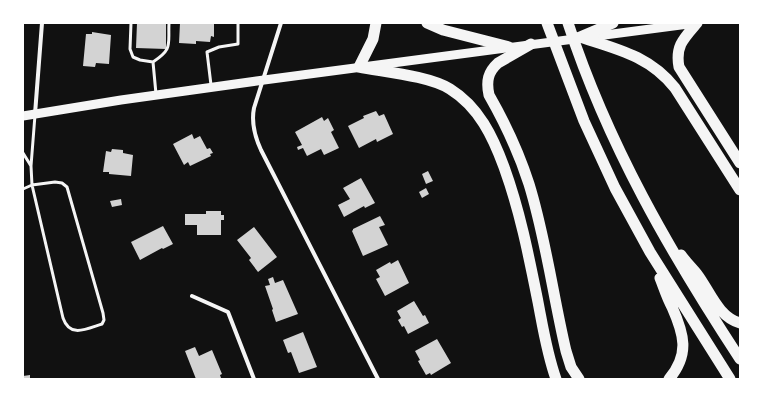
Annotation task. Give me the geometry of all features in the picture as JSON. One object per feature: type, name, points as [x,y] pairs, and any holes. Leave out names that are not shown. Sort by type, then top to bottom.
[{"type":"highway","points":[[376,23],[373,39],[360,67],[423,79],[442,85],[465,100],[483,122],[498,152],[517,208],[547,350],[556,379]]},
{"type":"highway","points":[[427,23],[443,30],[509,47]]},
{"type":"highway","points":[[547,23],[604,166],[650,252],[730,379]]},
{"type":"highway","points":[[568,23],[583,65],[622,156],[663,235],[699,296],[740,359]]},
{"type":"highway","points":[[580,37],[613,23]]},
{"type":"highway","points":[[696,23],[680,46],[678,56],[679,67],[740,163]]},
{"type":"highway","points":[[580,37],[640,58],[659,70],[668,78],[740,190]]},
{"type":"highway","points":[[531,44],[498,63],[488,77],[487,86],[489,95],[518,154],[528,183],[544,245],[566,351],[571,367],[579,379]]},
{"type":"highway","points":[[663,235],[697,274],[722,311],[730,318],[740,323]]},
{"type":"highway","points":[[650,252],[682,330],[683,347],[680,361],[669,379]]},
{"type":"main road","points":[[23,116],[212,87],[580,37],[696,23]]},
{"type":"street","points":[[35,114],[42,23]]},
{"type":"street","points":[[281,23],[253,111],[254,131],[258,144],[378,379]]},
{"type":"street","points":[[192,296],[228,312],[254,379]]},
{"type":"lane","points":[[131,23],[130,49],[133,56],[140,60],[153,62],[163,56],[168,49],[169,23]]},
{"type":"lane","points":[[212,87],[207,52],[219,47],[238,44],[238,23]]},
{"type":"lane","points":[[153,62],[156,95]]},
{"type":"lane","points":[[23,189],[32,185],[55,182],[62,183],[66,187],[103,312],[104,320],[102,324],[79,331],[70,329],[65,324],[32,185],[31,166],[35,114]]},
{"type":"lane","points":[[23,153],[31,166]]},
{"type":"building","points":[[137,23],[166,23],[166,49],[136,48]]},
{"type":"building","points":[[180,23],[214,23],[214,37],[211,36],[210,42],[196,41],[196,44],[179,43]]},
{"type":"building","points":[[92,32],[111,35],[109,64],[96,63],[95,67],[83,66],[86,34],[92,34]]},
{"type":"building","points":[[376,111],[379,116],[384,114],[393,134],[377,142],[376,139],[359,148],[348,126],[364,118],[363,116]]},
{"type":"building","points":[[322,117],[324,121],[328,118],[334,130],[331,132],[339,148],[324,155],[321,149],[307,156],[303,148],[298,150],[297,147],[302,145],[295,132]]},
{"type":"building","points":[[192,134],[194,139],[200,136],[207,149],[210,148],[213,153],[210,154],[211,156],[190,166],[188,162],[184,165],[173,144]]},
{"type":"building","points":[[112,149],[123,150],[123,153],[133,155],[131,176],[103,172],[106,151],[111,152]]},
{"type":"building","points":[[428,171],[433,181],[426,184],[422,174]]},
{"type":"building","points":[[361,178],[375,203],[365,208],[364,206],[344,217],[338,205],[350,199],[343,188]]},
{"type":"building","points":[[426,188],[429,194],[422,198],[419,192]]},
{"type":"building","points":[[121,199],[122,205],[112,207],[110,201]]},
{"type":"building","points":[[206,211],[221,211],[221,215],[224,215],[224,220],[221,220],[221,235],[197,235],[197,225],[185,225],[185,214],[206,214]]},
{"type":"building","points":[[380,216],[385,225],[379,227],[388,245],[363,256],[352,231],[353,229]]},
{"type":"building","points":[[163,226],[173,244],[140,260],[131,242]]},
{"type":"building","points":[[254,227],[277,257],[258,272],[249,260],[251,258],[237,240]]},
{"type":"building","points":[[398,260],[409,283],[385,296],[376,279],[380,277],[376,270],[390,262],[391,264]]},
{"type":"building","points":[[273,277],[275,283],[283,280],[298,314],[276,322],[265,286],[270,285],[268,279]]},
{"type":"building","points":[[414,301],[423,316],[425,315],[429,323],[408,334],[404,326],[402,327],[398,320],[401,318],[397,311]]},
{"type":"building","points":[[303,332],[317,367],[299,373],[291,352],[288,353],[283,340]]},
{"type":"building","points":[[437,339],[451,363],[431,375],[430,373],[426,375],[418,361],[420,360],[415,351]]},
{"type":"building","points":[[195,347],[199,356],[212,350],[222,374],[220,375],[221,378],[196,379],[185,351]]},
{"type":"building","points":[[30,375],[30,379],[23,379],[23,376]]}]
